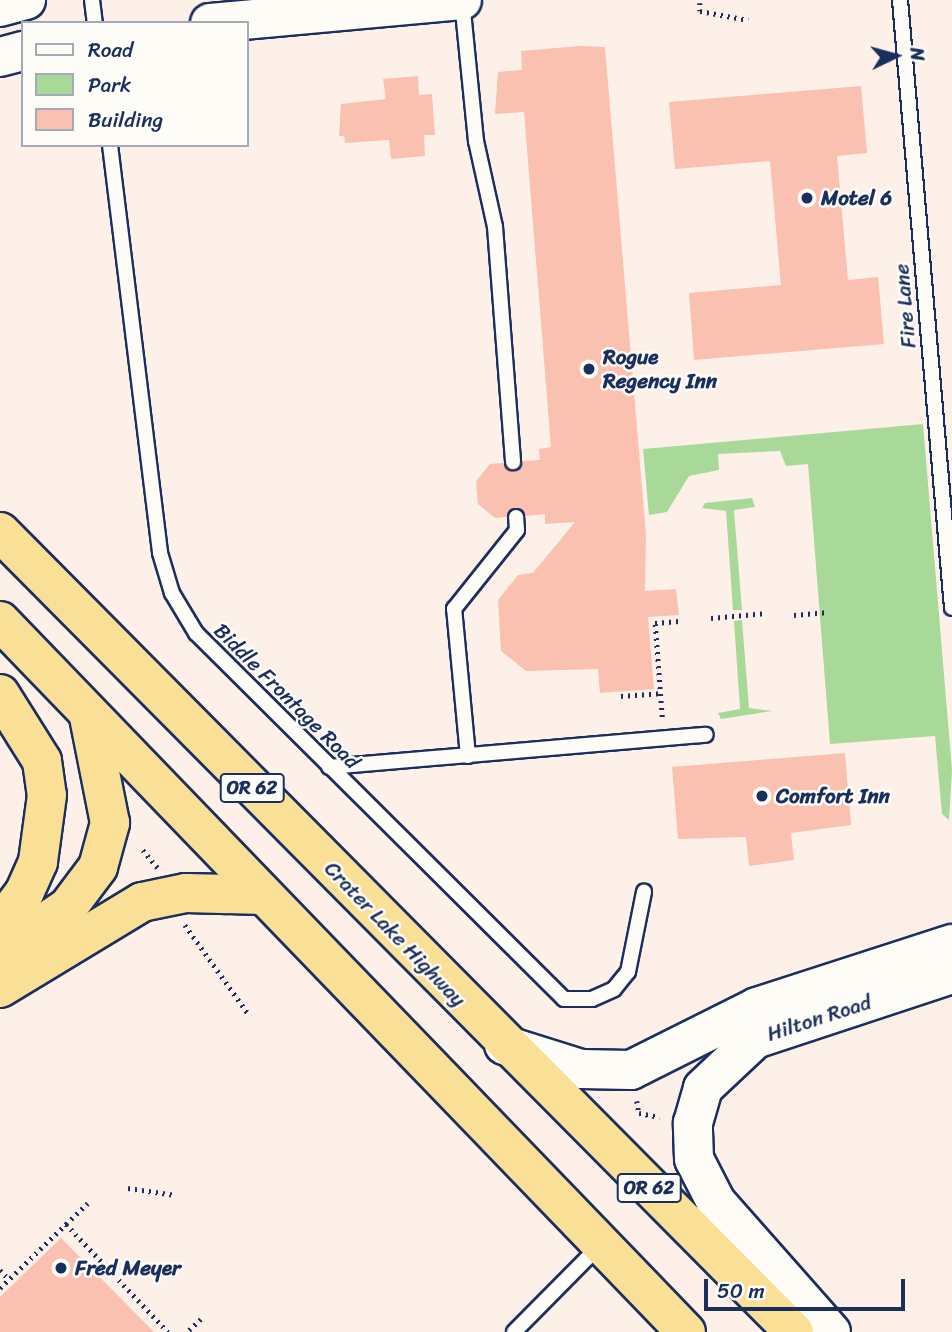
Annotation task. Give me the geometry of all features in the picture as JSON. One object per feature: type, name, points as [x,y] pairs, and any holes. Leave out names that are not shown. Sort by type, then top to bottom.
[{"type":"highway","name":"Crater Lake Highway","points":[[0,532],[503,1045],[794,1332]]},
{"type":"highway","points":[[0,621],[687,1332]]},
{"type":"highway","points":[[0,694],[42,761],[47,795],[38,862],[24,893],[0,925]]},
{"type":"highway","points":[[0,953],[68,907],[101,860],[108,806],[89,715]]},
{"type":"highway","points":[[0,988],[142,902],[186,893],[262,895]]},
{"type":"main road","points":[[0,7],[26,0]]},
{"type":"main road","points":[[232,21],[462,0]]},
{"type":"main road","points":[[0,57],[21,52]]},
{"type":"main road","name":"Hilton Road","points":[[503,1045],[581,1069],[631,1070],[659,1061],[757,1007],[952,944]]},
{"type":"main road","name":"Hilton Road","points":[[831,1332],[716,1202],[694,1159],[692,1123],[704,1088],[755,1039],[952,974]]},
{"type":"lane","points":[[92,0],[95,21]]},
{"type":"lane","points":[[462,0],[476,141],[495,227],[513,462]]},
{"type":"lane","name":"Fire Lane","points":[[900,0],[952,608]]},
{"type":"lane","name":"Biddle Frontage Road","points":[[110,147],[160,553],[172,593],[196,633],[565,999],[592,999],[614,989],[628,972],[644,892]]},
{"type":"lane","points":[[468,756],[454,608],[517,530],[516,517]]},
{"type":"lane","points":[[329,767],[706,735]]},
{"type":"lane","points":[[514,1332],[601,1244]]},
{"type":"path","points":[[700,3],[700,11],[748,20]]},
{"type":"path","points":[[794,615],[829,612]]},
{"type":"path","points":[[711,618],[766,613]]},
{"type":"path","points":[[662,717],[655,623],[679,621]]},
{"type":"path","points":[[621,696],[660,693]]},
{"type":"path","points":[[143,850],[161,877]]},
{"type":"path","points":[[180,919],[250,1016]]},
{"type":"path","points":[[635,1093],[639,1113],[660,1117]]},
{"type":"path","points":[[128,1188],[175,1195]]},
{"type":"path","points":[[0,1288],[88,1203]]},
{"type":"path","points":[[66,1224],[168,1332]]},
{"type":"path","points":[[0,1270],[9,1279]]},
{"type":"path","points":[[189,1330],[201,1318]]},
{"type":"green space","points":[[923,424],[952,770],[949,820],[942,814],[935,736],[830,744],[808,464],[786,466],[780,451],[718,454],[719,470],[689,476],[667,512],[649,515],[643,449]]},
{"type":"green space","points":[[752,498],[755,507],[734,510],[742,610],[733,610],[726,511],[702,508],[705,503]]},
{"type":"green space","points":[[742,620],[749,708],[772,711],[721,719],[718,713],[740,709],[734,621]]},
{"type":"building","name":"Rogue Regency Inn","points":[[580,46],[605,47],[646,535],[645,591],[676,589],[679,615],[648,617],[654,689],[600,693],[598,669],[526,671],[501,651],[498,600],[518,575],[533,573],[575,522],[545,524],[545,514],[525,516],[516,507],[506,517],[495,518],[478,504],[476,481],[490,464],[503,463],[514,471],[523,461],[540,460],[539,449],[551,447],[524,112],[495,114],[498,72],[522,70],[521,51]]},
{"type":"building","points":[[418,76],[419,95],[432,94],[435,135],[424,135],[425,156],[391,159],[389,140],[345,143],[344,136],[339,136],[341,104],[386,99],[383,79]]},
{"type":"building","name":"Motel 6","points":[[861,86],[867,153],[837,156],[848,280],[878,277],[884,344],[694,360],[689,293],[781,285],[770,161],[675,169],[669,102]]},
{"type":"building","name":"Comfort Inn","points":[[845,753],[851,825],[791,833],[794,860],[749,866],[746,837],[678,839],[672,767]]},
{"type":"building","name":"Fred Meyer","points":[[61,1238],[154,1332],[0,1332],[0,1297]]},
{"type":"place","name":"Motel 6","points":[[807,198]]},
{"type":"place","name":"Rogue Regency Inn","points":[[589,369]]},
{"type":"place","name":"Comfort Inn","points":[[762,796]]},
{"type":"place","name":"Fred Meyer","points":[[61,1268]]}]
